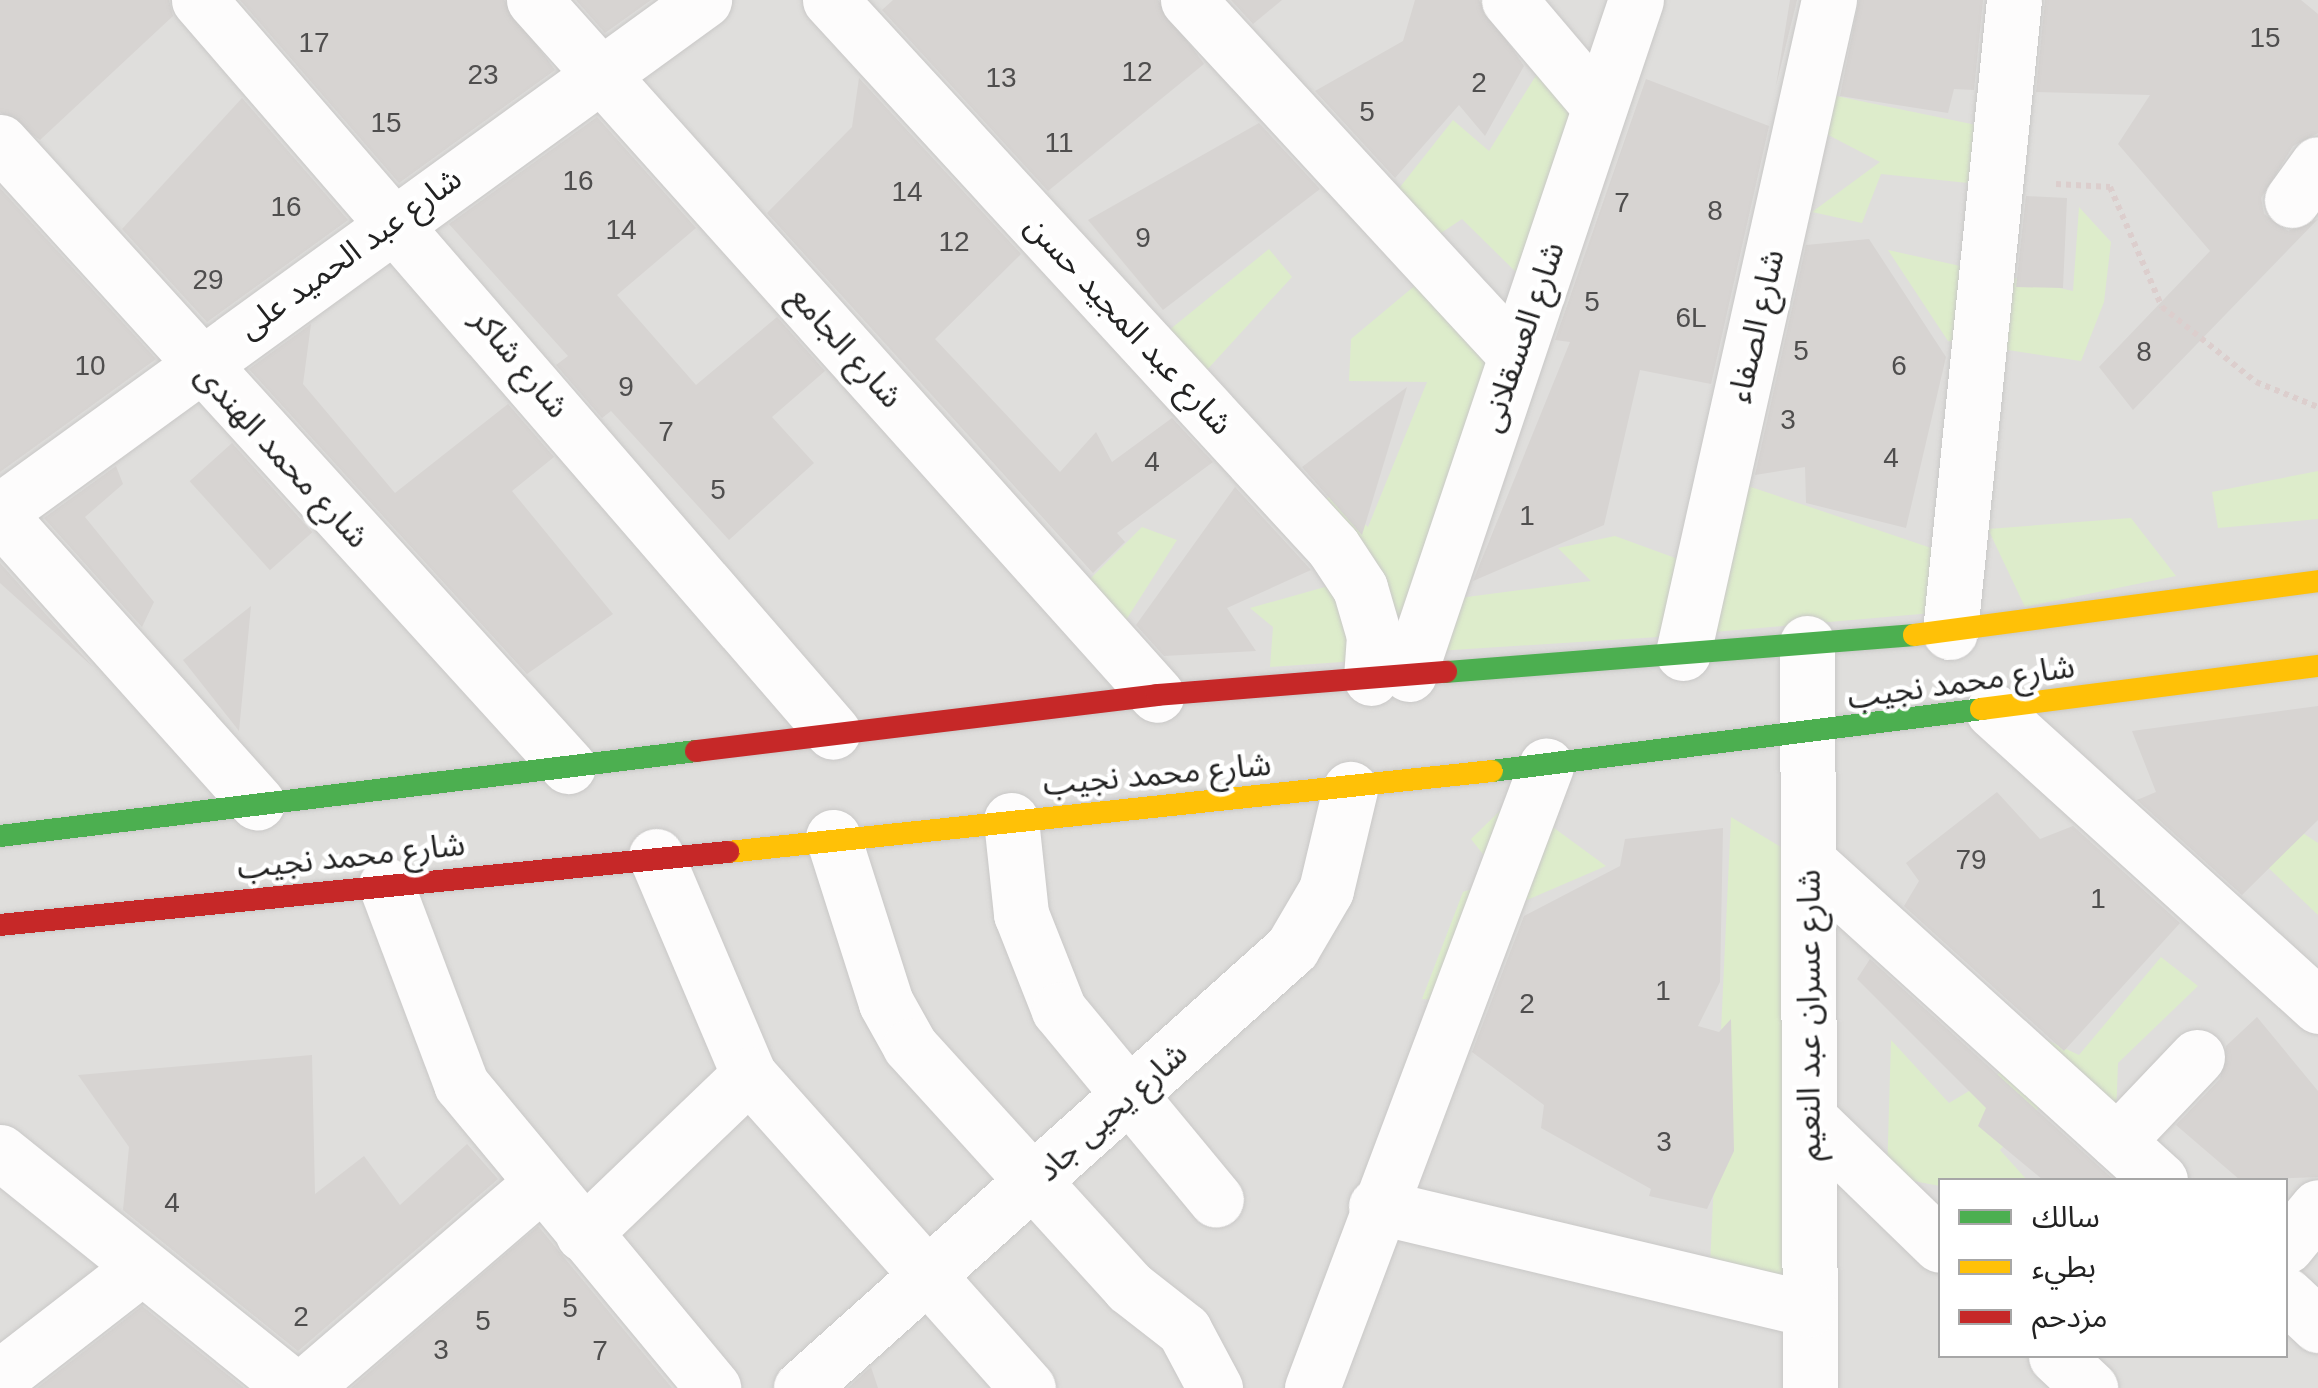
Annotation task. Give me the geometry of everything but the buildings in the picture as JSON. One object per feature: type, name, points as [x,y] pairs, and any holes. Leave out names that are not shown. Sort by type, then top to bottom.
[{"type":"main road","name":"شارع محمد نجيب","points":[[0,836],[1157,695],[1950,632],[2318,582]]},
{"type":"main road","name":"شارع محمد نجيب","points":[[0,925],[833,837],[1350,789],[1810,736],[2318,666]]},
{"type":"street","name":"شارع شاكر","points":[[199,0],[397,219],[834,732]]},
{"type":"street","name":"شارع الجامع","points":[[534,0],[1157,695]]},
{"type":"street","name":"شارع عبد الحميد على","points":[[0,514],[198,364],[704,0]]},
{"type":"street","name":"شارع عبد المجيد حسن","points":[[830,0],[1333,547],[1360,588],[1390,676]]},
{"type":"street","points":[[1188,0],[1516,355]]},
{"type":"street","points":[[1509,0],[1599,106]]},
{"type":"street","name":"شارع العسقلانى","points":[[1390,676],[1516,355],[1636,0]]},
{"type":"street","name":"شارع الصفاء","points":[[1683,653],[1830,0]]},
{"type":"street","points":[[1950,632],[2014,0]]},
{"type":"street","name":"شارع محمد الهندى","points":[[0,142],[198,364],[568,766]]},
{"type":"street","points":[[0,514],[258,802]]},
{"type":"street","name":"شارع عسران عبد النعيم","points":[[1807,642],[1810,1388]]},
{"type":"street","points":[[1993,710],[2318,1006]]},
{"type":"street","points":[[1312,1388],[1376,1206],[1546,766]]},
{"type":"street","name":"شارع يحيى جاد","points":[[801,1388],[1128,1099],[1312,920],[1350,789]]},
{"type":"street","points":[[1011,820],[1035,959],[1090,1058],[1216,1200]]},
{"type":"street","points":[[833,837],[886,1004],[910,1046],[1038,1178],[1128,1287],[1184,1330],[1215,1388]]},
{"type":"street","points":[[656,856],[749,1076],[1028,1388]]},
{"type":"street","points":[[1809,862],[2158,1178]]},
{"type":"street","points":[[386,885],[446,1057],[541,1183],[712,1388]]},
{"type":"street","points":[[2117,1141],[2196,1057]]},
{"type":"street","points":[[583,1234],[749,1076]]},
{"type":"street","points":[[1809,1118],[1938,1243]]},
{"type":"street","points":[[0,1152],[139,1269],[294,1388]]},
{"type":"street","points":[[302,1388],[541,1183]]},
{"type":"street","points":[[1376,1206],[1809,1308]]},
{"type":"street","points":[[2288,1244],[2318,1207]]},
{"type":"street","points":[[0,1376],[139,1269]]},
{"type":"street","points":[[2288,1297],[2318,1324]]},
{"type":"street","points":[[2058,1358],[2090,1388]]},
{"type":"path","points":[[1995,189],[2105,182],[2162,307],[2256,382],[2318,407]]},
{"type":"shaded area","points":[[0,0],[2318,0],[2318,1388],[0,1388]]},
{"type":"green space","points":[[1540,69],[1577,114],[1521,277],[1462,219],[1426,243],[1389,201],[1453,120],[1489,151]]},
{"type":"green space","points":[[1822,93],[1981,126],[1978,184],[1881,174],[1862,223],[1812,212],[1880,162],[1815,128]]},
{"type":"green space","points":[[2079,207],[2111,242],[2104,302],[2081,361],[1948,341],[1888,250],[2073,291]]},
{"type":"green space","points":[[1269,249],[1292,277],[1205,372],[1168,331]]},
{"type":"green space","points":[[1424,278],[1498,358],[1399,658],[1270,667],[1273,627],[1250,608],[1346,581],[1314,505],[1331,496],[1368,527],[1427,382],[1349,381],[1351,339]]},
{"type":"green space","points":[[2318,471],[2318,519],[2218,528],[2212,492]]},
{"type":"green space","points":[[1745,485],[1940,551],[1932,613],[1703,633]]},
{"type":"green space","points":[[2131,518],[2176,576],[2025,607],[1988,529]]},
{"type":"green space","points":[[1142,527],[1177,540],[1126,620],[1090,579]]},
{"type":"green space","points":[[1615,536],[1689,563],[1674,636],[1437,651],[1459,598],[1591,581],[1558,548]]},
{"type":"green space","points":[[2236,789],[2318,843],[2318,915],[2233,834]]},
{"type":"green space","points":[[1513,798],[1606,866],[1522,902],[1472,1003],[1422,999],[1463,892],[1502,878],[1471,839]]},
{"type":"green space","points":[[1731,817],[1794,855],[1795,1283],[1710,1266]]},
{"type":"green space","points":[[2161,957],[2198,986],[2118,1063],[2116,1119],[2036,1035],[2079,1055]]},
{"type":"green space","points":[[1891,1040],[1949,1103],[2011,1066],[2047,1099],[2000,1150],[2025,1178],[1938,1178],[1938,1186],[1887,1176]]},
{"type":"traffic: fast","points":[[1446,672],[1914,635]]},
{"type":"traffic: fast","points":[[1492,771],[1981,709]]},
{"type":"traffic: fast","points":[[0,836],[696,751]]},
{"type":"traffic: slow","points":[[1914,635],[2318,581]]},
{"type":"traffic: slow","points":[[1981,709],[2318,666]]},
{"type":"traffic: slow","points":[[728,852],[1492,771]]},
{"type":"traffic: jam","points":[[696,751],[1157,695],[1446,672]]},
{"type":"traffic: jam","points":[[0,925],[728,852]]}]
